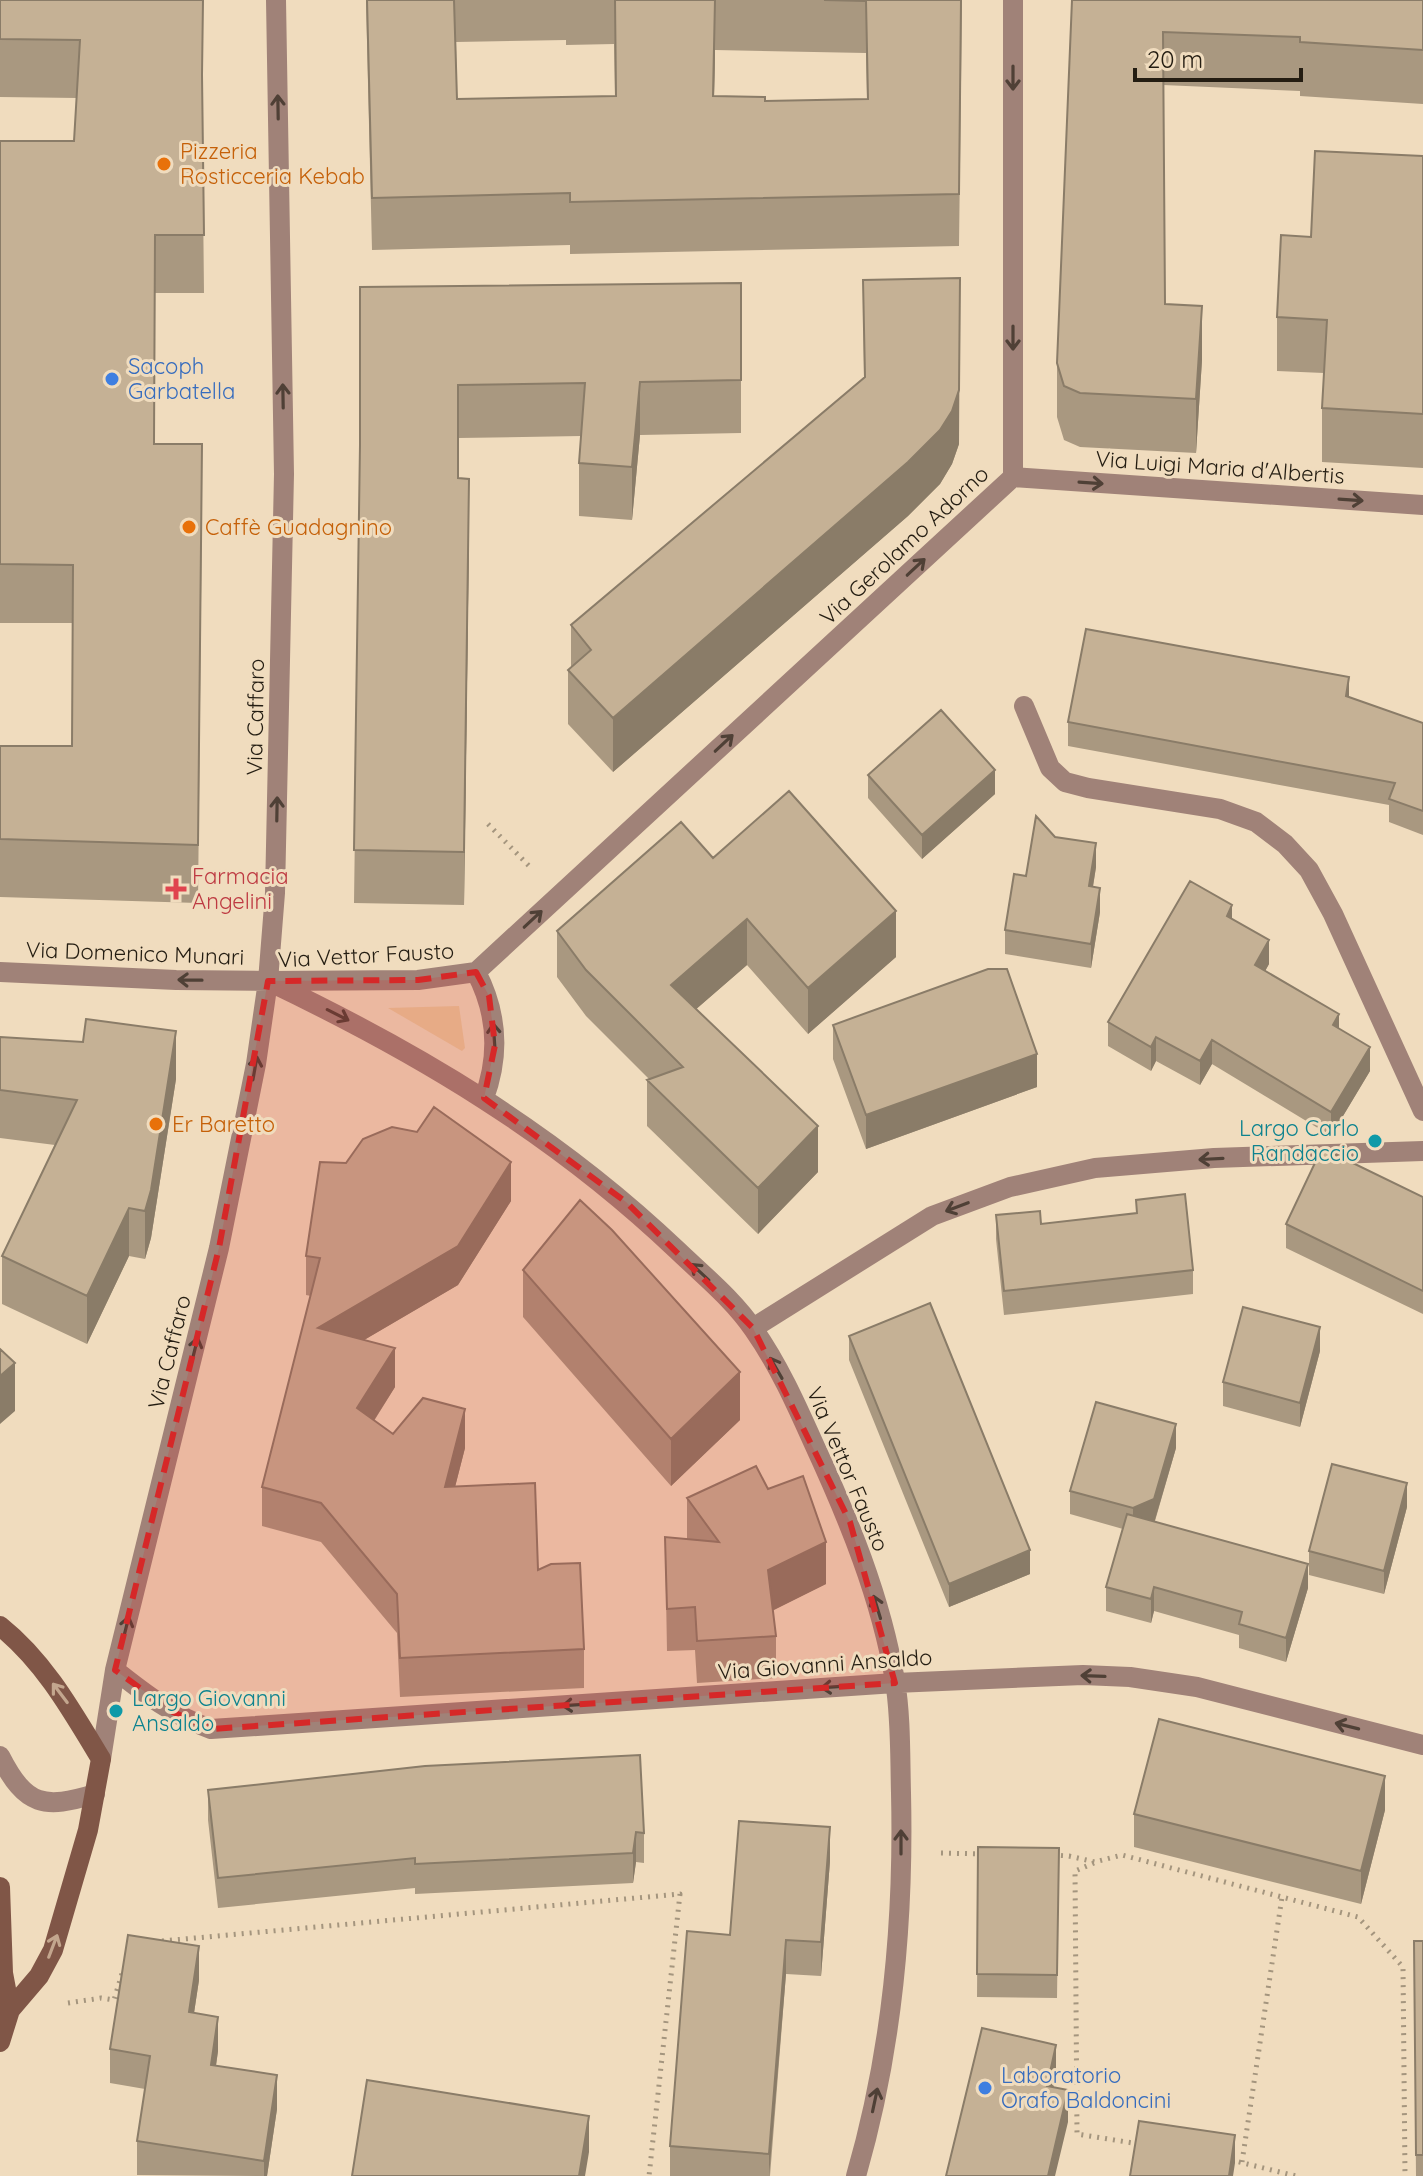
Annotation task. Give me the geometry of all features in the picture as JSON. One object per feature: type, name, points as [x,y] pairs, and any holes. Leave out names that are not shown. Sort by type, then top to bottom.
[{"type":"street","name":"Via Caffaro","points":[[115,1670],[222,1232],[256,1064],[268,981],[275,893],[284,474],[276,0]]},
{"type":"street","name":"Via Gerolamo Adorno","points":[[476,972],[1013,477],[1013,0]]},
{"type":"street","name":"Via Luigi Maria d'Albertis","points":[[1013,477],[1423,505]]},
{"type":"street","points":[[1024,706],[1050,768],[1065,782],[1220,809],[1256,822],[1285,844],[1309,870],[1333,914],[1423,1111]]},
{"type":"street","name":"Via Domenico Munari","points":[[0,972],[268,981]]},
{"type":"street","name":"Via Vettor Fausto","points":[[268,981],[418,980],[476,972],[489,996],[495,1045],[494,1072],[484,1098]]},
{"type":"street","name":"Via Vettor Fausto","points":[[268,981],[378,1036],[484,1098],[577,1163],[626,1202],[716,1286],[753,1328],[784,1382],[850,1522],[881,1619],[895,1683],[901,1853],[894,1974],[881,2072],[856,2176]]},
{"type":"street","points":[[753,1328],[932,1216],[1010,1187],[1095,1168],[1214,1158],[1423,1151]]},
{"type":"street","points":[[0,1626],[35,1660],[68,1703],[101,1759]]},
{"type":"street","points":[[0,2042],[10,2010],[33,1985],[53,1950],[82,1855],[115,1670]]},
{"type":"street","name":"Via Giovanni Ansaldo","points":[[115,1670],[146,1696],[211,1729],[895,1683],[1068,1676],[1130,1677],[1197,1687],[1423,1745]]},
{"type":"street","points":[[0,1756],[11,1776],[35,1800],[64,1803],[95,1794]]},
{"type":"street","points":[[0,1887],[3,1973],[10,2010]]},
{"type":"path","points":[[488,824],[504,841]]},
{"type":"path","points":[[977,1854],[988,1854]]},
{"type":"path","points":[[1040,1855],[1069,1856],[1095,1862]]},
{"type":"path","points":[[1152,2147],[1077,2134],[1075,1871],[1122,1855],[1358,1917],[1403,1967],[1405,2176]]},
{"type":"path","points":[[147,1943],[680,1894],[649,2176]]},
{"type":"path","points":[[1242,2162],[1282,1897]]},
{"type":"path","points":[[114,2000],[127,1958]]},
{"type":"path","points":[[1227,2160],[1296,2176]]},
{"type":"highlighted area","points":[[476,972],[489,996],[495,1045],[484,1098],[626,1202],[753,1328],[850,1522],[895,1683],[211,1729],[173,1712],[115,1670],[219,1248],[268,981],[418,980]]},
{"type":"shaded area","points":[[459,1006],[465,1048],[462,1051],[388,1008]]},
{"type":"building","points":[[0,0],[203,0],[204,235],[155,235],[154,444],[202,444],[198,845],[0,839],[0,746],[72,746],[73,565],[0,564],[0,141],[74,141],[80,40],[0,39]]},
{"type":"building","points":[[367,0],[454,0],[457,99],[616,96],[615,0],[715,0],[713,96],[765,97],[765,101],[868,99],[866,1],[824,0],[961,0],[959,194],[570,202],[570,193],[372,198]]},
{"type":"building","points":[[1072,0],[1423,0],[1423,50],[1300,42],[1300,37],[1163,32],[1165,304],[1202,306],[1196,399],[1080,393],[1064,386],[1057,363]]},
{"type":"building","points":[[1315,151],[1423,156],[1423,414],[1322,408],[1327,320],[1277,317],[1281,235],[1311,237]]},
{"type":"building","points":[[960,278],[959,390],[952,411],[940,430],[908,462],[613,718],[568,670],[591,650],[571,625],[865,377],[863,280]]},
{"type":"building","points":[[741,283],[741,380],[640,382],[632,467],[579,463],[585,383],[458,385],[458,478],[469,479],[464,852],[354,850],[360,287]]},
{"type":"building","points":[[1086,629],[1349,677],[1346,696],[1423,723],[1423,811],[1389,799],[1395,783],[1068,722]]},
{"type":"building","points":[[941,710],[995,770],[922,835],[868,775]]},
{"type":"building","points":[[789,791],[896,911],[808,988],[747,919],[671,985],[818,1126],[758,1188],[647,1080],[683,1067],[586,970],[557,931],[681,822],[713,858]]},
{"type":"building","points":[[1036,816],[1055,837],[1096,843],[1089,886],[1100,888],[1091,944],[1005,930],[1014,874],[1026,876]]},
{"type":"building","points":[[1190,881],[1232,905],[1227,916],[1269,940],[1255,965],[1339,1014],[1333,1025],[1370,1047],[1331,1112],[1212,1040],[1200,1061],[1156,1037],[1151,1047],[1108,1022]]},
{"type":"building","points":[[988,969],[1007,969],[1037,1054],[866,1115],[833,1025]]},
{"type":"building","points":[[86,1019],[176,1031],[145,1211],[129,1208],[87,1296],[2,1256],[77,1100],[0,1090],[0,1037],[83,1042]]},
{"type":"building","points":[[434,1107],[511,1162],[458,1246],[318,1328],[395,1348],[357,1408],[393,1434],[423,1398],[465,1409],[445,1487],[535,1483],[538,1570],[551,1564],[580,1563],[584,1649],[400,1658],[397,1594],[321,1503],[262,1487],[320,1258],[306,1256],[320,1162],[346,1163],[363,1139],[392,1127],[417,1132]]},
{"type":"building","points":[[1322,1148],[1423,1197],[1423,1291],[1286,1224]]},
{"type":"building","points":[[1185,1194],[1193,1270],[1004,1291],[996,1215],[1040,1211],[1041,1224],[1137,1213],[1136,1200]]},
{"type":"building","points":[[580,1200],[612,1230],[740,1372],[671,1439],[523,1270]]},
{"type":"building","points":[[930,1303],[1030,1550],[949,1584],[849,1336]]},
{"type":"building","points":[[1243,1307],[1320,1327],[1300,1403],[1223,1382]]},
{"type":"building","points":[[0,1349],[15,1363],[0,1376]]},
{"type":"building","points":[[1096,1402],[1176,1424],[1154,1499],[1133,1508],[1070,1491]]},
{"type":"building","points":[[1332,1464],[1407,1483],[1384,1571],[1309,1551]]},
{"type":"building","points":[[756,1466],[768,1489],[803,1476],[826,1542],[768,1570],[776,1636],[697,1641],[695,1607],[667,1609],[665,1537],[719,1542],[687,1498]]},
{"type":"building","points":[[1127,1514],[1308,1564],[1286,1638],[1239,1624],[1242,1612],[1154,1587],[1151,1599],[1106,1587]]},
{"type":"building","points":[[1159,1719],[1385,1776],[1361,1871],[1134,1814]]},
{"type":"building","points":[[640,1755],[644,1833],[636,1832],[633,1853],[415,1864],[415,1858],[218,1878],[208,1790],[425,1766]]},
{"type":"building","points":[[739,1821],[830,1827],[821,1942],[786,1940],[769,2154],[670,2146],[687,1931],[730,1935]]},
{"type":"building","points":[[978,1847],[1059,1848],[1057,1975],[977,1974]]},
{"type":"building","points":[[128,1935],[199,1946],[189,2012],[218,2017],[211,2065],[277,2075],[264,2161],[137,2141],[150,2056],[110,2049]]},
{"type":"building","points":[[1414,1941],[1423,1941],[1423,2155],[1416,2155]]},
{"type":"building","points":[[982,2028],[1056,2045],[1047,2086],[1068,2090],[1048,2176],[946,2176]]},
{"type":"building","points":[[367,2080],[589,2116],[579,2176],[352,2176]]},
{"type":"building","points":[[1139,2121],[1235,2135],[1229,2176],[1130,2176]]},
{"type":"place","name":"Pizzeria Rosticceria Kebab","points":[[164,164]]},
{"type":"place","name":"Sacoph Garbatella","points":[[112,379]]},
{"type":"place","name":"Caffè Guadagnino","points":[[189,527]]},
{"type":"place","name":"Farmacia Angelini","points":[[176,889]]},
{"type":"place","name":"Er Baretto","points":[[156,1124]]},
{"type":"place","name":"Largo Carlo Randaccio","points":[[1375,1141]]},
{"type":"place","name":"Largo Giovanni Ansaldo","points":[[116,1711]]},
{"type":"place","name":"Laboratorio Orafo Baldoncini","points":[[985,2088]]}]
